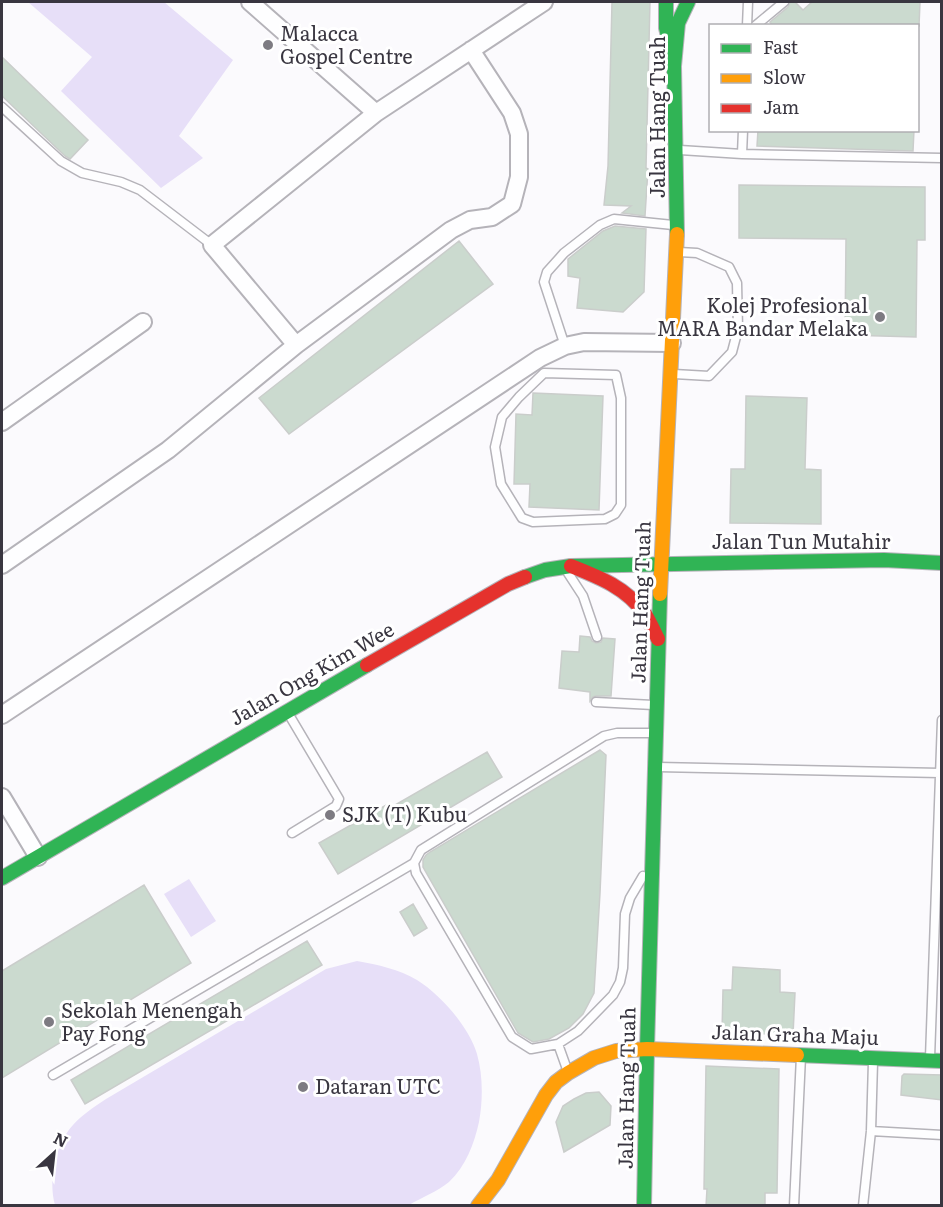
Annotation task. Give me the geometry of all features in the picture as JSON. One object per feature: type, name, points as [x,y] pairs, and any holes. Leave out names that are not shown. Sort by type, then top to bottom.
[{"type":"main road","points":[[666,2],[666,28],[674,66]]},
{"type":"main road","name":"Jalan Hang Tuah","points":[[644,1206],[658,639],[677,225],[674,66],[678,23],[688,2]]},
{"type":"main road","name":"Jalan Tun Mutahir","points":[[661,563],[884,560],[942,563]]},
{"type":"main road","name":"Jalan Ong Kim Wee","points":[[2,878],[286,710],[507,584],[545,570],[567,566],[661,563]]},
{"type":"main road","points":[[567,566],[609,582],[629,595],[644,614],[658,639]]},
{"type":"main road","name":"Jalan Graha Maju","points":[[478,1206],[498,1180],[546,1095],[556,1082],[594,1058],[616,1051],[647,1049],[936,1061]]},
{"type":"street","points":[[250,2],[375,112]]},
{"type":"street","points":[[296,345],[212,245],[375,112],[544,2]]},
{"type":"street","points":[[2,565],[168,450],[296,345],[451,230],[470,220],[492,217],[512,204],[519,177],[519,134],[512,113],[471,50]]},
{"type":"street","points":[[2,422],[143,322]]},
{"type":"street","points":[[2,715],[542,365],[565,346],[584,342],[672,343]]},
{"type":"street","points":[[2,797],[38,858]]},
{"type":"lane","points":[[747,24],[748,2]]},
{"type":"lane","points":[[757,24],[784,2]]},
{"type":"lane","points":[[2,107],[61,162],[82,173],[121,182],[140,190],[212,245]]},
{"type":"lane","points":[[742,154],[743,132]]},
{"type":"lane","points":[[676,150],[742,154],[942,158]]},
{"type":"lane","points":[[565,346],[544,282],[547,272],[564,253],[600,225],[614,219],[677,225]]},
{"type":"lane","points":[[670,374],[709,376],[732,352],[738,329],[737,283],[729,267],[697,253],[676,251]]},
{"type":"lane","points":[[542,365],[616,375],[621,398],[621,505],[615,514],[605,519],[533,522],[522,518],[501,484],[495,447],[502,417],[542,365]]},
{"type":"lane","points":[[567,566],[583,596],[597,637]]},
{"type":"lane","points":[[596,702],[657,705]]},
{"type":"lane","points":[[286,710],[339,799],[336,806],[292,833]]},
{"type":"lane","points":[[936,1061],[942,720]]},
{"type":"lane","points":[[53,1075],[414,863],[422,850],[604,736],[617,733],[656,733]]},
{"type":"lane","points":[[655,767],[940,773]]},
{"type":"lane","points":[[414,863],[416,873],[512,1037],[531,1049],[558,1044],[578,1031],[613,994],[620,982],[623,969],[625,914],[630,898],[652,861]]},
{"type":"lane","points":[[558,1044],[568,1073]]},
{"type":"lane","points":[[794,1206],[801,1056]]},
{"type":"lane","points":[[862,1206],[871,1131],[873,1058]]},
{"type":"lane","points":[[871,1131],[942,1135]]},
{"type":"shaded area","points":[[28,2],[164,2],[233,60],[179,136],[203,158],[161,188],[61,91],[92,57]]},
{"type":"shaded area","points":[[189,879],[216,921],[191,937],[164,894]]},
{"type":"shaded area","name":"Dataran UTC","points":[[357,961],[396,970],[426,986],[453,1013],[473,1044],[479,1062],[481,1079],[479,1122],[468,1154],[460,1169],[449,1182],[409,1205],[55,1205],[52,1185],[58,1152],[67,1133],[84,1114],[326,969]]},
{"type":"building","points":[[612,2],[650,2],[646,168],[648,169],[645,216],[622,213],[631,206],[604,205],[608,166]]},
{"type":"building","points":[[790,2],[795,2],[803,10],[812,2],[920,2],[919,26],[919,24],[772,24],[770,22],[788,7]]},
{"type":"building","points":[[2,57],[88,140],[70,159],[2,96]]},
{"type":"building","points":[[758,132],[914,132],[913,151],[757,146]]},
{"type":"building","points":[[739,185],[925,187],[925,240],[917,240],[916,337],[845,335],[846,239],[739,238]]},
{"type":"building","points":[[615,226],[646,229],[644,292],[623,312],[577,308],[580,278],[568,276],[568,259],[603,231]]},
{"type":"building","points":[[459,241],[493,284],[289,434],[259,398]]},
{"type":"building","points":[[533,393],[603,396],[599,510],[529,507],[530,484],[514,484],[516,414],[532,415]]},
{"type":"building","points":[[746,396],[807,398],[805,469],[821,470],[821,524],[730,523],[731,469],[745,469]]},
{"type":"building","points":[[580,636],[590,637],[596,643],[601,642],[603,638],[615,639],[611,696],[596,696],[590,701],[590,692],[559,688],[562,651],[579,652]]},
{"type":"building","points":[[600,750],[606,755],[594,993],[583,1014],[569,1028],[549,1039],[533,1042],[518,1033],[423,867],[423,860],[430,852]]},
{"type":"building","points":[[487,752],[502,777],[338,874],[319,843],[388,804],[390,808]]},
{"type":"building","name":"Sekolah Menengah Pay Fong","points":[[144,885],[191,963],[2,1078],[2,971]]},
{"type":"building","points":[[413,904],[427,928],[414,936],[400,912]]},
{"type":"building","points":[[307,941],[322,965],[85,1104],[71,1080]]},
{"type":"building","points":[[733,967],[780,970],[780,992],[795,993],[793,1035],[722,1032],[723,990],[732,990]]},
{"type":"building","points":[[706,1066],[779,1069],[777,1193],[765,1193],[765,1206],[706,1206],[707,1189],[704,1189]]},
{"type":"building","points":[[904,1074],[942,1075],[942,1100],[901,1095]]},
{"type":"building","points":[[599,1092],[611,1106],[610,1125],[564,1152],[556,1122],[563,1106],[586,1093]]},
{"type":"traffic: fast","points":[[666,2],[666,28],[671,49]]},
{"type":"traffic: fast","points":[[677,234],[674,66],[678,23],[688,2]]},
{"type":"traffic: fast","points":[[525,577],[545,570],[571,566],[884,560],[942,563]]},
{"type":"traffic: fast","points":[[644,1206],[660,594]]},
{"type":"traffic: fast","points":[[2,878],[367,665]]},
{"type":"traffic: fast","points":[[797,1055],[942,1061]]},
{"type":"traffic: slow","points":[[660,594],[677,234]]},
{"type":"traffic: slow","points":[[478,1206],[498,1180],[546,1095],[556,1082],[594,1058],[616,1051],[647,1049],[797,1055]]},
{"type":"traffic: jam","points":[[571,566],[602,579],[630,597],[645,614],[658,639]]},
{"type":"traffic: jam","points":[[367,665],[508,584],[525,577]]},
{"type":"place","name":"Malacca Gospel Centre","points":[[268,45]]},
{"type":"place","name":"Kolej Profesional MARA Bandar Melaka","points":[[880,317]]},
{"type":"place","name":"SJK (T) Kubu","points":[[330,815]]},
{"type":"place","name":"Sekolah Menengah Pay Fong","points":[[49,1022]]},
{"type":"place","name":"Dataran UTC","points":[[303,1087]]}]
